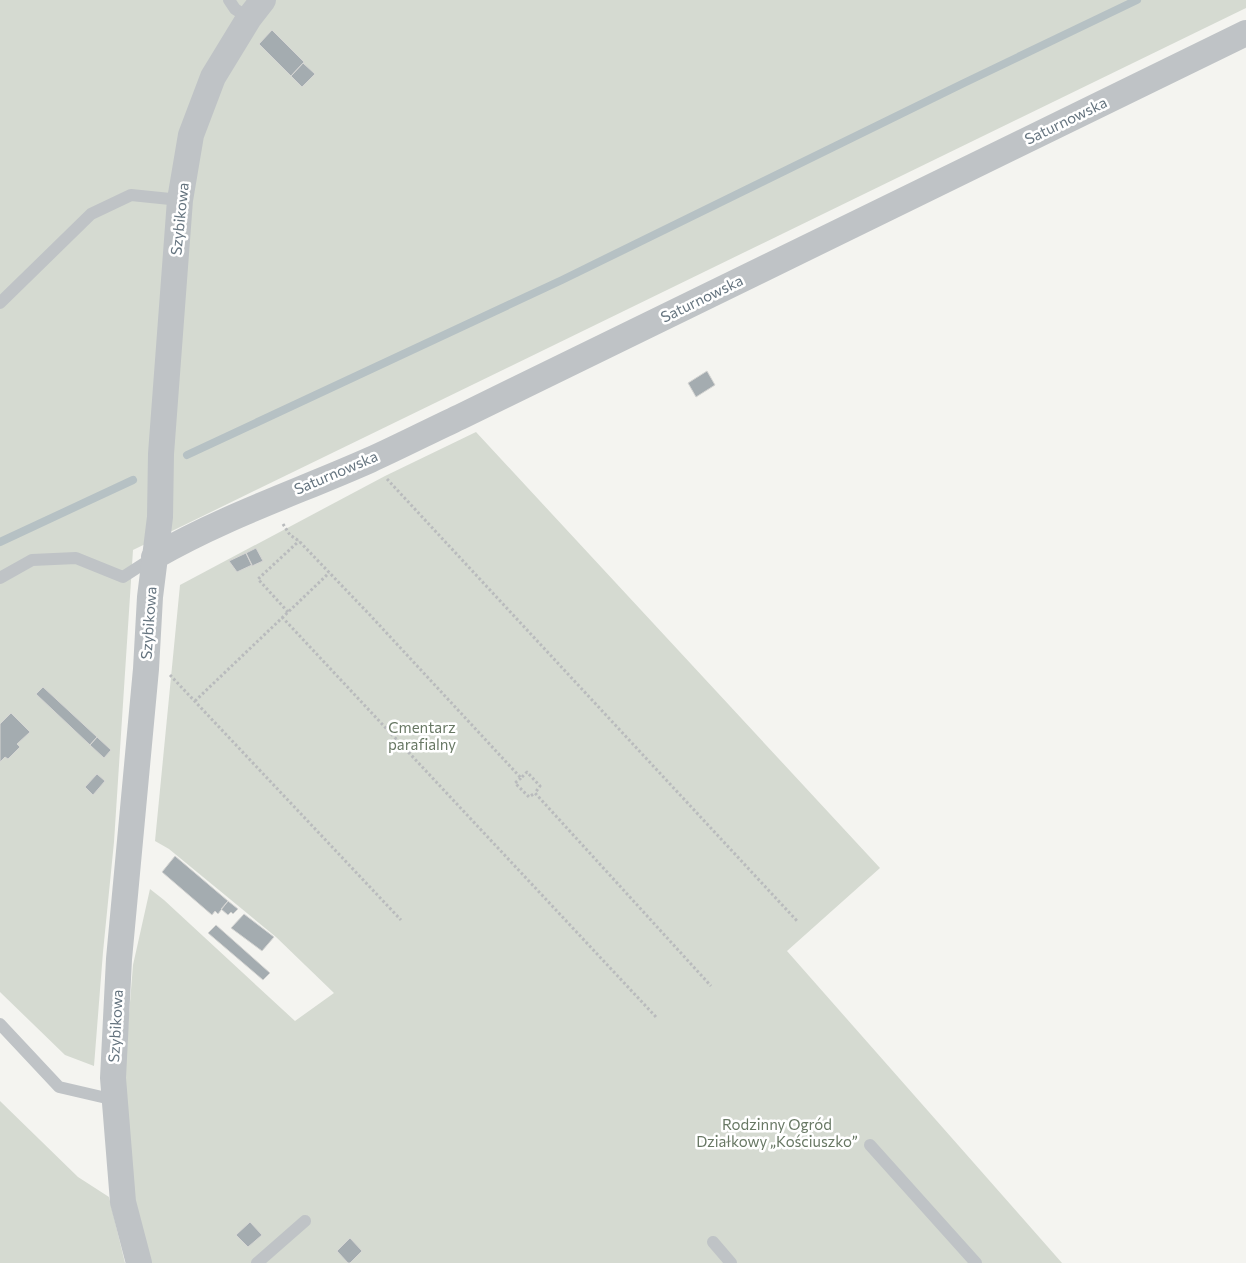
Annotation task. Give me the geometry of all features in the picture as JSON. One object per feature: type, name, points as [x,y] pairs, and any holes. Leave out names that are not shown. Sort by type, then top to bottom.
[{"type":"street","name":"Szybikowa","points":[[139,1263],[123,1202],[113,1078],[119,959],[146,669],[150,597],[160,517],[161,454],[180,200],[191,135],[213,77],[256,9]]},
{"type":"street","name":"Saturnowska","points":[[154,557],[262,504],[370,460],[1246,33]]},
{"type":"lane","points":[[229,0],[236,9],[256,9]]},
{"type":"lane","points":[[0,303],[91,214],[131,195],[180,200]]},
{"type":"lane","points":[[0,578],[32,560],[76,558],[122,577],[154,557]]},
{"type":"lane","points":[[0,1024],[59,1087],[115,1100]]},
{"type":"lane","points":[[870,1145],[976,1263]]},
{"type":"lane","points":[[257,1263],[305,1221]]},
{"type":"lane","points":[[713,1242],[731,1263]]},
{"type":"path","points":[[385,476],[798,922]]},
{"type":"path","points":[[288,612],[258,579],[299,541],[370,614],[521,778]]},
{"type":"path","points":[[194,701],[329,572]]},
{"type":"path","points":[[282,617],[656,1018]]},
{"type":"path","points":[[168,672],[401,920]]},
{"type":"path","points":[[527,772],[540,786],[529,797],[515,783],[521,778],[527,772]]},
{"type":"path","points":[[534,793],[711,986]]},
{"type":"green space","points":[[0,0],[1246,0],[1246,8],[133,550],[114,842],[94,1066],[65,1055],[0,992]]},
{"type":"green space","name":"Cmentarz parafialny","points":[[476,432],[880,868],[787,951],[1062,1263],[149,1263],[132,1199],[124,1078],[133,965],[150,889],[295,1021],[334,993],[276,937],[169,849],[155,841],[180,585],[385,476]]},
{"type":"green space","points":[[0,1101],[78,1177],[109,1197],[125,1263],[0,1263]]},
{"type":"building","points":[[272,30],[304,62],[291,76],[259,44]]},
{"type":"building","points":[[303,63],[315,74],[302,87],[291,76]]},
{"type":"building","points":[[707,371],[715,385],[696,397],[688,383]]},
{"type":"building","points":[[256,548],[263,561],[252,566],[246,553]]},
{"type":"building","points":[[246,553],[252,565],[237,572],[229,561]]},
{"type":"building","points":[[43,687],[97,737],[90,745],[36,694]]},
{"type":"building","points":[[11,713],[30,732],[17,744],[20,747],[8,759],[5,757],[0,762],[0,724]]},
{"type":"building","points":[[97,737],[111,750],[104,758],[90,745]]},
{"type":"building","points":[[97,774],[105,781],[93,795],[85,787]]},
{"type":"building","points":[[175,856],[228,901],[218,914],[215,911],[212,915],[162,872]]},
{"type":"building","points":[[228,901],[238,909],[233,914],[231,912],[228,915],[221,909]]},
{"type":"building","points":[[244,914],[274,937],[262,951],[231,928]]},
{"type":"building","points":[[216,925],[270,973],[263,980],[208,933]]},
{"type":"building","points":[[250,1222],[262,1235],[248,1247],[236,1235]]},
{"type":"building","points":[[350,1238],[362,1251],[348,1263],[337,1251]]},
{"type":"waterway","points":[[187,455],[562,280],[1137,0]]},
{"type":"waterway","points":[[0,542],[133,480]]},
{"type":"park label","name":"Rodzinny Ogród Działkowy „Kościuszko”","points":[[777,1134]]}]
